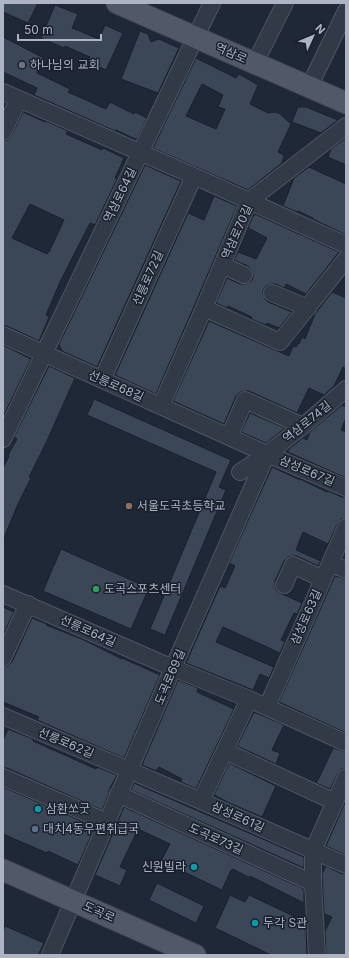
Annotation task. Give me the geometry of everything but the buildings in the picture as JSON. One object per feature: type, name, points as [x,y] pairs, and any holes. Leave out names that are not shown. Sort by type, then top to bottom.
[{"type":"main road","name":"역삼로","points":[[117,3],[346,103]]},
{"type":"main road","name":"도곡로","points":[[3,870],[195,955]]},
{"type":"street","name":"역삼로64길","points":[[3,439],[212,3]]},
{"type":"street","points":[[255,63],[285,3]]},
{"type":"street","points":[[309,87],[346,10]]},
{"type":"street","points":[[3,92],[346,245]]},
{"type":"street","points":[[3,132],[19,99]]},
{"type":"street","name":"역삼로70길","points":[[161,406],[249,201],[346,126]]},
{"type":"street","name":"선릉로72길","points":[[102,380],[194,176]]},
{"type":"street","points":[[204,308],[280,342],[346,259]]},
{"type":"street","points":[[222,265],[244,275]]},
{"type":"street","points":[[272,293],[308,308]]},
{"type":"street","name":"선릉로68길","points":[[3,335],[268,454]]},
{"type":"street","name":"역삼로74길","points":[[240,472],[268,454],[346,389]]},
{"type":"street","points":[[229,436],[245,400],[303,426]]},
{"type":"street","name":"삼성로67길","points":[[268,454],[346,488]]},
{"type":"street","name":"도곡로69길","points":[[50,955],[118,794],[130,770],[173,668],[268,454]]},
{"type":"street","name":"삼성로63길","points":[[267,707],[346,527]]},
{"type":"street","points":[[330,563],[346,570]]},
{"type":"street","points":[[284,585],[293,565],[323,579]]},
{"type":"street","name":"선릉로64길","points":[[3,594],[173,668]]},
{"type":"street","points":[[3,658],[28,604]]},
{"type":"street","points":[[173,668],[267,707],[346,743]]},
{"type":"street","points":[[201,801],[249,700]]},
{"type":"street","name":"선릉로62길","points":[[5,721],[130,770]]},
{"type":"street","points":[[225,750],[335,802]]},
{"type":"street","name":"삼성로61길","points":[[130,770],[346,865]]},
{"type":"street","points":[[3,777],[107,822]]},
{"type":"street","points":[[317,955],[313,883],[313,851],[346,777]]},
{"type":"street","name":"도곡로73길","points":[[118,794],[313,883]]},
{"type":"place","name":"하나님의 교회","points":[[22,65]]},
{"type":"place","name":"서울도곡초등학교","points":[[129,506]]},
{"type":"place","name":"도곡스포츠센터","points":[[96,589]]},
{"type":"place","name":"삼환쏘굿","points":[[38,809]]},
{"type":"place","name":"대치4동우편취급국","points":[[35,829]]},
{"type":"place","name":"신원빌라","points":[[194,867]]},
{"type":"place","name":"두각 S관","points":[[255,923]]}]
